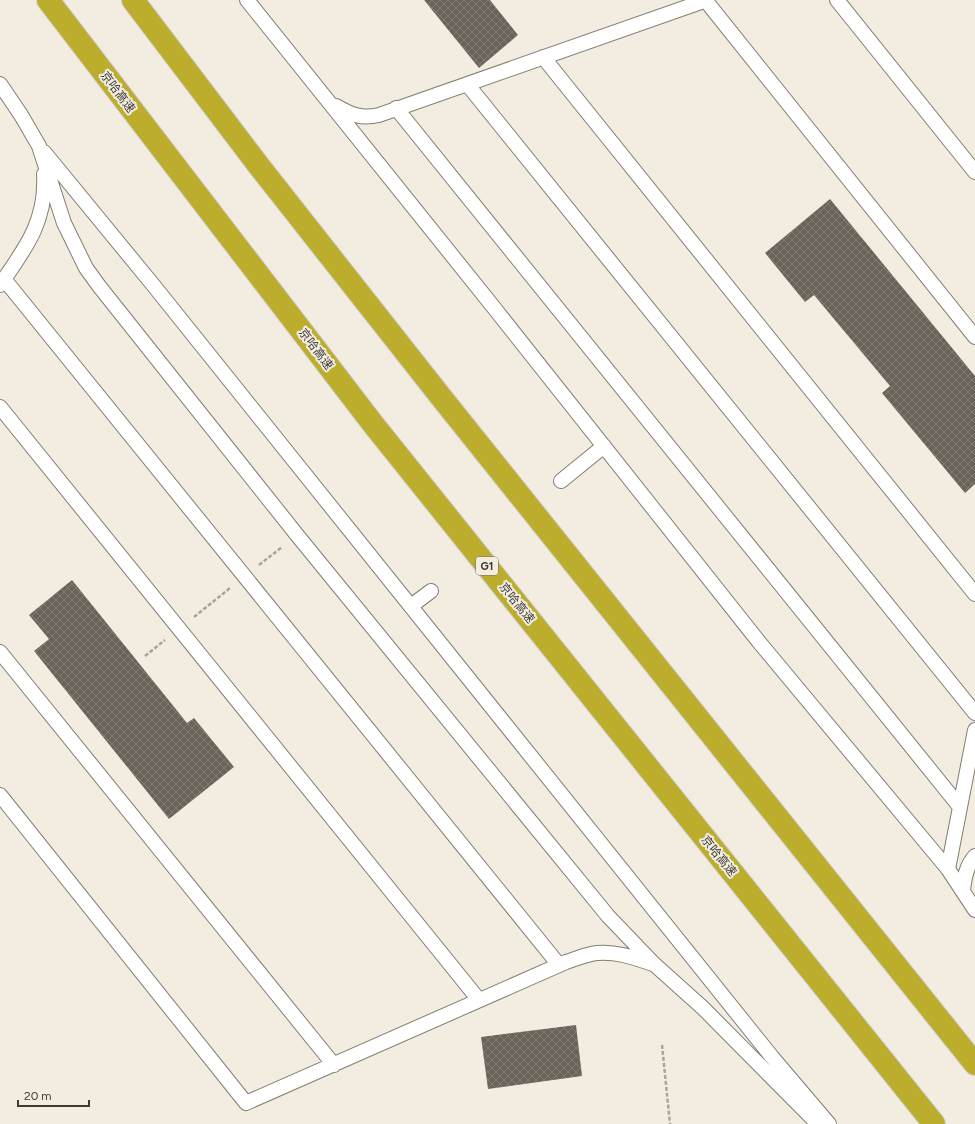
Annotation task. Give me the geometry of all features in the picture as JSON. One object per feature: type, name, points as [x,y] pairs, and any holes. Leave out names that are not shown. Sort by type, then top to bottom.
[{"type":"highway","name":"京哈高速","points":[[48,0],[373,424],[934,1124]]},
{"type":"highway","points":[[133,0],[259,166],[441,397],[975,1064]]},
{"type":"lane","points":[[247,0],[759,642],[948,869],[975,910]]},
{"type":"lane","points":[[329,102],[355,116],[368,117],[706,0],[975,338]]},
{"type":"lane","points":[[837,0],[975,172]]},
{"type":"lane","points":[[543,57],[975,594]]},
{"type":"lane","points":[[0,84],[21,115],[39,146],[154,286],[772,1057],[829,1124]]},
{"type":"lane","points":[[467,84],[975,713]]},
{"type":"lane","points":[[396,108],[960,807]]},
{"type":"lane","points":[[39,146],[45,188],[37,224],[28,244],[2,282],[559,965]]},
{"type":"lane","points":[[39,146],[64,223],[86,268],[298,536],[608,916],[654,964],[703,1008],[818,1124]]},
{"type":"lane","points":[[0,407],[479,1000]]},
{"type":"lane","points":[[561,480],[604,446]]},
{"type":"lane","points":[[411,606],[431,591]]},
{"type":"lane","points":[[0,652],[334,1065]]},
{"type":"lane","points":[[948,869],[975,730]]},
{"type":"lane","points":[[0,795],[246,1103],[559,965],[584,956],[596,953],[610,953],[624,955],[654,964]]},
{"type":"lane","points":[[963,891],[964,880],[970,861],[975,856]]},
{"type":"path","points":[[662,1045],[670,1124]]},
{"type":"building","points":[[424,0],[490,0],[518,35],[479,68]]},
{"type":"building","points":[[830,199],[975,376],[975,484],[965,493],[882,393],[890,386],[814,295],[805,302],[765,253]]},
{"type":"building","points":[[72,580],[187,723],[194,718],[234,767],[169,819],[34,651],[49,639],[29,615]]},
{"type":"building","points":[[576,1025],[582,1076],[488,1089],[481,1037]]}]
